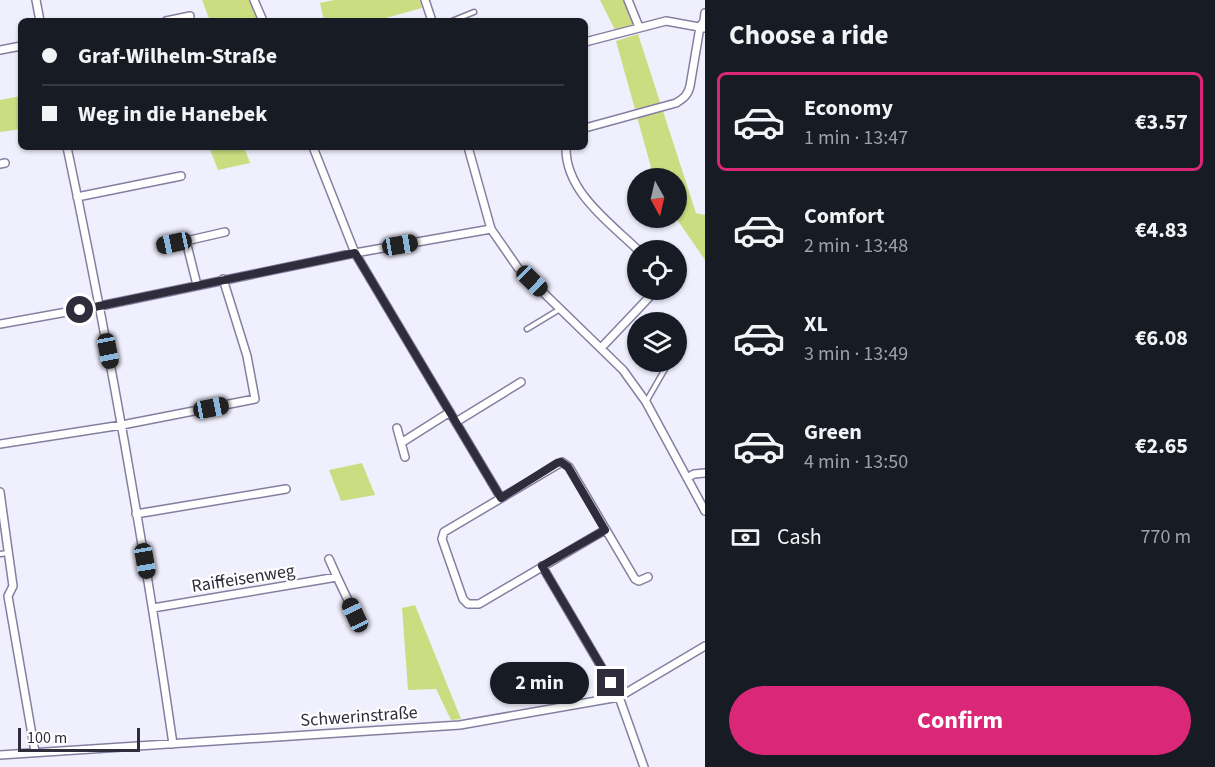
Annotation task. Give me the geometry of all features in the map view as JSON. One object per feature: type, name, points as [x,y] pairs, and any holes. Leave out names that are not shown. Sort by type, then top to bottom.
[{"type":"street","points":[[36,0],[39,18]]},
{"type":"street","points":[[254,0],[262,18]]},
{"type":"street","points":[[425,0],[431,18]]},
{"type":"street","points":[[628,0],[639,27]]},
{"type":"street","points":[[588,127],[676,103],[683,99],[690,87],[705,13]]},
{"type":"street","points":[[180,18],[190,16]]},
{"type":"street","points":[[588,41],[666,21],[702,28]]},
{"type":"street","points":[[0,50],[18,47]]},
{"type":"street","points":[[68,150],[122,425],[173,744]]},
{"type":"street","points":[[314,150],[355,253],[501,498]]},
{"type":"street","points":[[469,150],[491,229],[518,268],[623,370],[646,402],[705,511]]},
{"type":"street","points":[[567,150],[570,171],[585,200],[627,240]]},
{"type":"street","points":[[77,197],[181,176]]},
{"type":"street","points":[[0,324],[100,306],[355,253],[491,229]]},
{"type":"street","points":[[162,246],[225,232]]},
{"type":"street","points":[[186,241],[197,285]]},
{"type":"street","points":[[0,444],[122,425],[255,399],[247,356],[223,279]]},
{"type":"street","points":[[601,348],[647,300]]},
{"type":"street","points":[[456,422],[520,382]]},
{"type":"street","points":[[401,443],[450,412]]},
{"type":"street","points":[[397,428],[405,457]]},
{"type":"street","points":[[605,530],[479,604],[468,604],[463,599],[442,536],[444,532],[561,462],[568,467],[637,580],[648,577]]},
{"type":"street","points":[[687,478],[694,474],[705,473]]},
{"type":"street","points":[[136,514],[286,489]]},
{"type":"street","points":[[0,492],[4,554],[13,586],[8,596],[35,752]]},
{"type":"street","points":[[329,559],[355,615]]},
{"type":"street","points":[[542,566],[619,697],[644,767]]},
{"type":"street","name":"Raiffeisenweg","points":[[153,608],[337,577]]},
{"type":"street","name":"Schwerinstraße","points":[[0,755],[460,725],[619,697],[705,646]]},
{"type":"lane","points":[[459,18],[474,12]]},
{"type":"lane","points":[[527,329],[560,309]]},
{"type":"lane","points":[[646,402],[663,372]]},
{"type":"green space","points":[[202,0],[251,0],[258,18],[209,18]]},
{"type":"green space","points":[[334,0],[420,0],[422,8],[386,18],[323,18],[320,3]]},
{"type":"green space","points":[[600,0],[625,0],[634,24],[615,30]]},
{"type":"green space","points":[[638,34],[681,168],[651,168],[616,41]]},
{"type":"green space","points":[[18,97],[18,129],[0,132],[0,100]]},
{"type":"green space","points":[[210,150],[245,150],[250,163],[218,170]]},
{"type":"green space","points":[[687,185],[696,213],[705,215],[705,260],[683,228],[687,228]]},
{"type":"green space","points":[[362,463],[375,495],[341,501],[329,470]]},
{"type":"green space","points":[[415,605],[461,719],[451,720],[436,689],[408,690],[402,608]]},
{"type":"route","points":[[80,310],[355,253],[501,498],[557,463],[561,462],[568,467],[605,530],[542,566],[611,683]]}]
